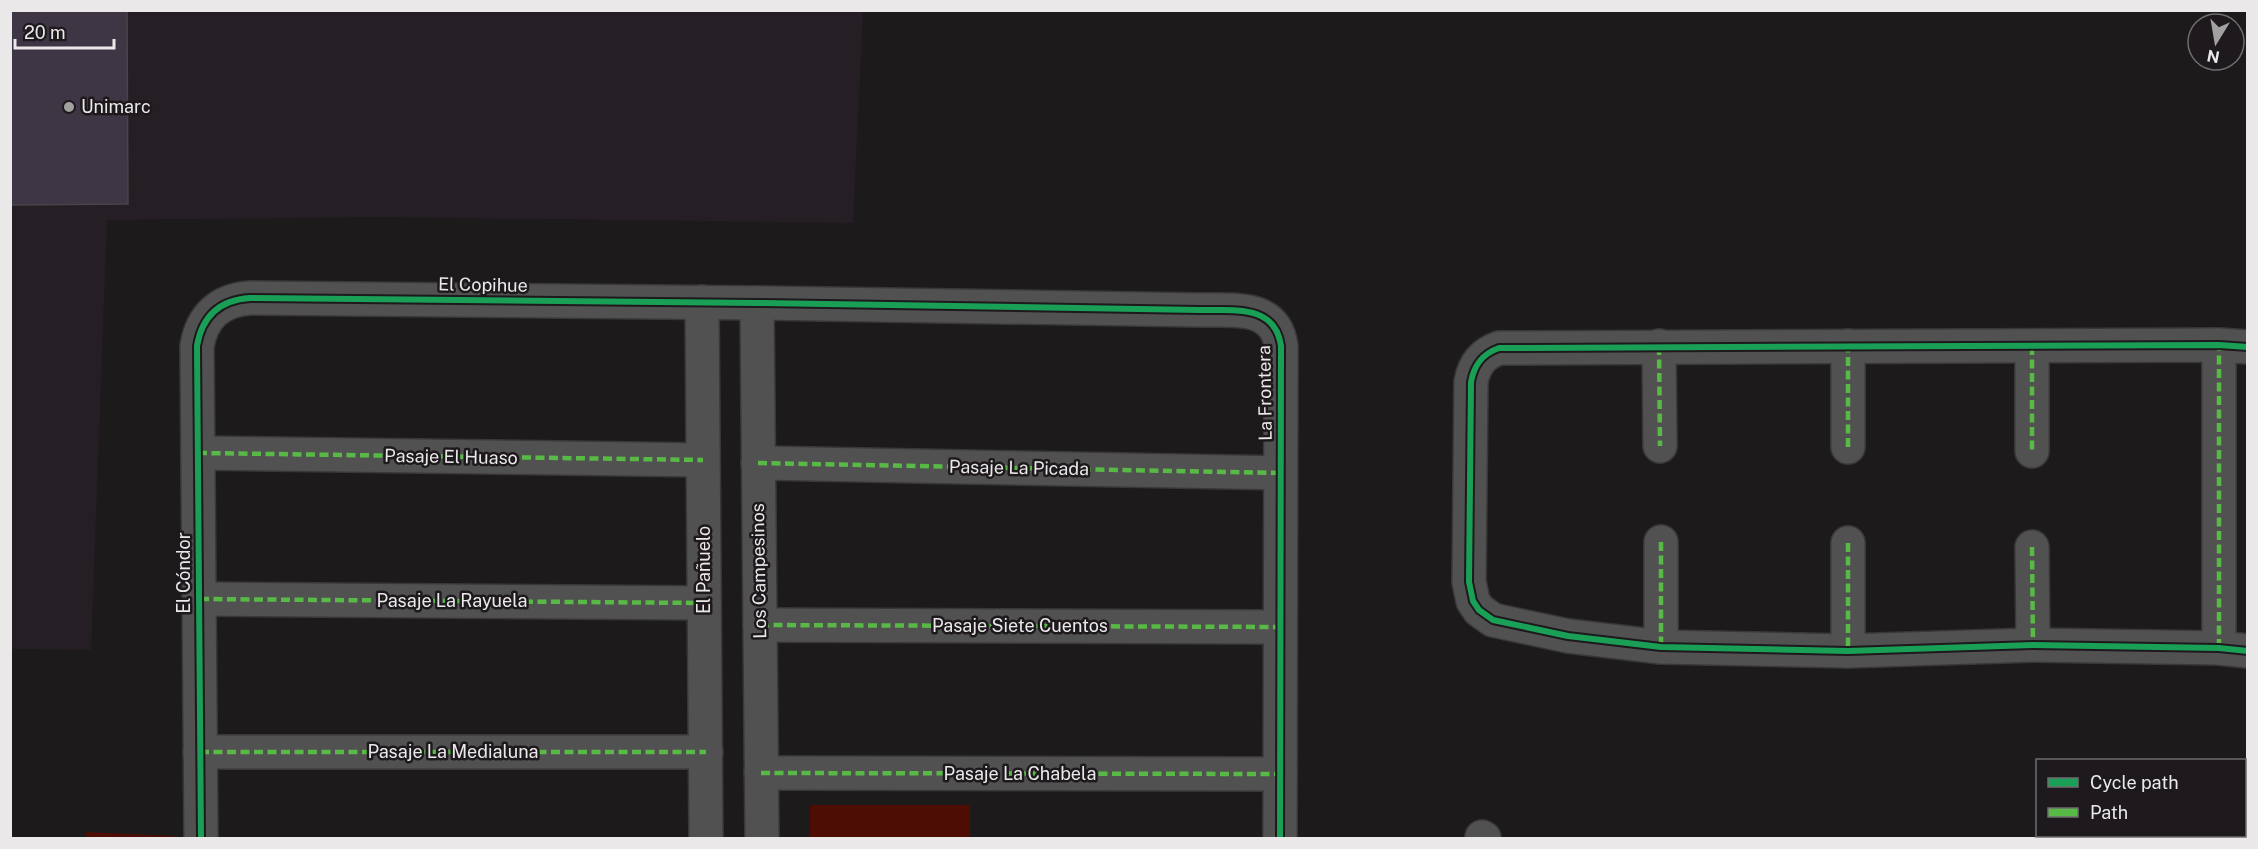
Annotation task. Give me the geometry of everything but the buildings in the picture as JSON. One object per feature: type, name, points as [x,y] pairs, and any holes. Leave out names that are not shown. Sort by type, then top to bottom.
[{"type":"street","name":"El Copihue","points":[[213,311],[237,299],[250,298],[757,303]]},
{"type":"street","name":"El Pañuelo","points":[[702,302],[706,838]]},
{"type":"street","name":"Los Campesinos","points":[[757,303],[762,838]]},
{"type":"street","name":"La Frontera","points":[[757,303],[1255,313],[1271,323],[1280,338],[1280,838]]},
{"type":"street","name":"El Cóndor","points":[[201,838],[197,346],[199,333],[213,311]]},
{"type":"street","points":[[1509,346],[1848,346],[2233,346],[2233,649],[2032,645],[1848,651],[1661,647],[1568,636],[1493,620],[1479,610],[1473,602],[1469,582],[1471,382],[1476,364],[1490,351],[1509,346]]},
{"type":"street","points":[[1659,346],[1660,446]]},
{"type":"street","points":[[1848,346],[1848,447]]},
{"type":"street","points":[[2032,346],[2032,451]]},
{"type":"street","name":"Pasaje El Huaso","points":[[198,453],[703,460]]},
{"type":"street","name":"Pasaje La Picada","points":[[758,462],[1280,473]]},
{"type":"street","points":[[1661,542],[1661,647]]},
{"type":"street","points":[[1848,543],[1848,651]]},
{"type":"street","points":[[2032,547],[2032,645]]},
{"type":"street","name":"Pasaje La Rayuela","points":[[200,599],[704,603]]},
{"type":"street","name":"Pasaje Siete Cuentos","points":[[760,625],[1280,627]]},
{"type":"street","name":"Pasaje La Medialuna","points":[[200,752],[706,752]]},
{"type":"street","name":"Pasaje La Chabela","points":[[761,773],[1280,774]]},
{"type":"shaded area","points":[[11,11],[863,11],[853,223],[380,217],[107,220],[91,650],[11,649]]},
{"type":"shaded area","points":[[810,805],[970,805],[970,838],[810,838]]},
{"type":"shaded area","points":[[86,832],[174,836],[174,838],[85,838]]},
{"type":"marked path","points":[[2219,345],[2219,648]]},
{"type":"marked path","points":[[1659,346],[1660,446]]},
{"type":"marked path","points":[[1848,346],[1848,447]]},
{"type":"marked path","points":[[2032,346],[2032,451]]},
{"type":"marked path","points":[[198,453],[703,460]]},
{"type":"marked path","points":[[758,463],[1280,473]]},
{"type":"marked path","points":[[1661,542],[1661,647]]},
{"type":"marked path","points":[[1848,543],[1848,651]]},
{"type":"marked path","points":[[2032,547],[2033,645]]},
{"type":"marked path","points":[[200,599],[704,603]]},
{"type":"marked path","points":[[760,625],[1280,627]]},
{"type":"marked path","points":[[200,752],[706,752]]},
{"type":"marked path","points":[[761,773],[1280,774]]},
{"type":"cycle path","points":[[201,838],[197,346],[203,326],[214,312],[230,302],[250,298],[1238,310],[1261,316],[1270,322],[1277,332],[1281,346],[1280,838]]},
{"type":"cycle path","points":[[2248,347],[2219,345],[1499,348],[1488,353],[1480,361],[1474,370],[1471,382],[1469,582],[1473,601],[1479,610],[1493,620],[1568,636],[1661,647],[1848,651],[2033,645],[2219,648],[2248,651]]},
{"type":"place","name":"Unimarc","points":[[69,107]]}]
